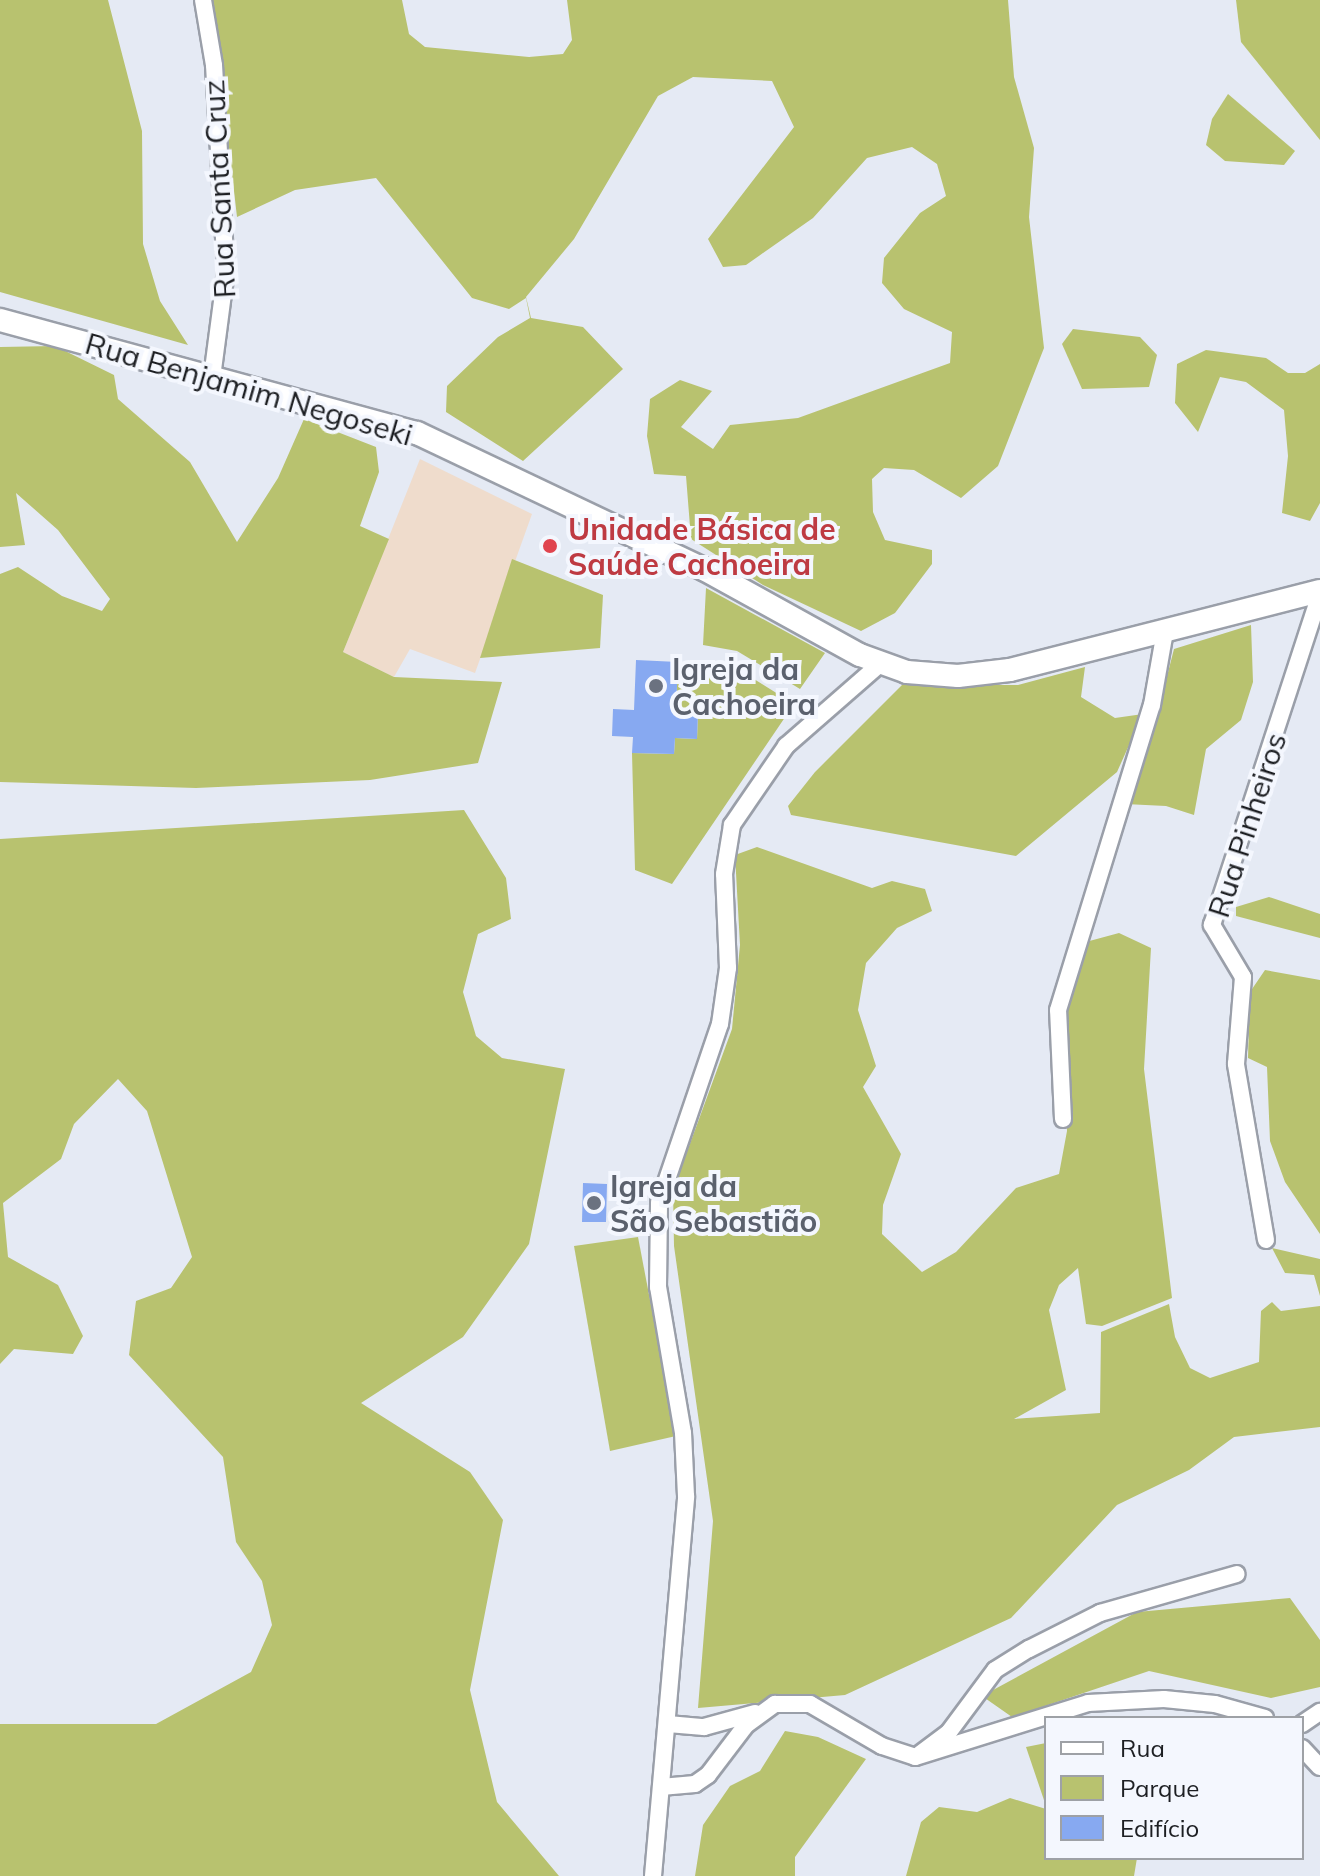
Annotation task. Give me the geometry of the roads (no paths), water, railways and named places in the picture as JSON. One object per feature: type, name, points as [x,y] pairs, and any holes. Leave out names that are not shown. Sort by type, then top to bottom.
[{"type":"main road","name":"Rua Benjamim Negoseki","points":[[0,320],[417,433],[704,569],[880,664],[934,675],[983,674],[1320,593]]},
{"type":"main road","name":"Rua Benjamim Negoseki","points":[[0,332],[27,328]]},
{"type":"street","name":"Rua Santa Cruz","points":[[203,0],[214,65],[226,271],[212,377]]},
{"type":"street","name":"Rua Pinheiros","points":[[1266,1240],[1236,1064],[1243,977],[1212,925],[1320,593]]},
{"type":"street","points":[[1063,1119],[1058,1010],[1152,705],[1165,631]]},
{"type":"street","points":[[653,1876],[683,1578],[686,1461],[658,1287],[656,1225],[720,1024],[729,945],[726,851],[732,825],[779,753],[880,664]]},
{"type":"street","points":[[915,1757],[949,1732],[995,1670],[1029,1649],[1100,1613],[1237,1574]]},
{"type":"street","points":[[1046,1716],[1088,1703],[1164,1699],[1215,1704],[1258,1716]]},
{"type":"street","points":[[668,1724],[704,1727],[761,1712],[775,1704],[810,1704],[882,1746],[915,1757],[1044,1717]]},
{"type":"street","points":[[661,1787],[695,1784],[708,1775],[761,1712]]},
{"type":"street","points":[[1304,1750],[1320,1767]]},
{"type":"place","name":"Unidade Básica de Saúde Cachoeira","points":[[550,546]]},
{"type":"place","name":"Igreja da Cachoeira","points":[[656,686]]},
{"type":"place","name":"Igreja da São Sebastião","points":[[594,1203]]}]
